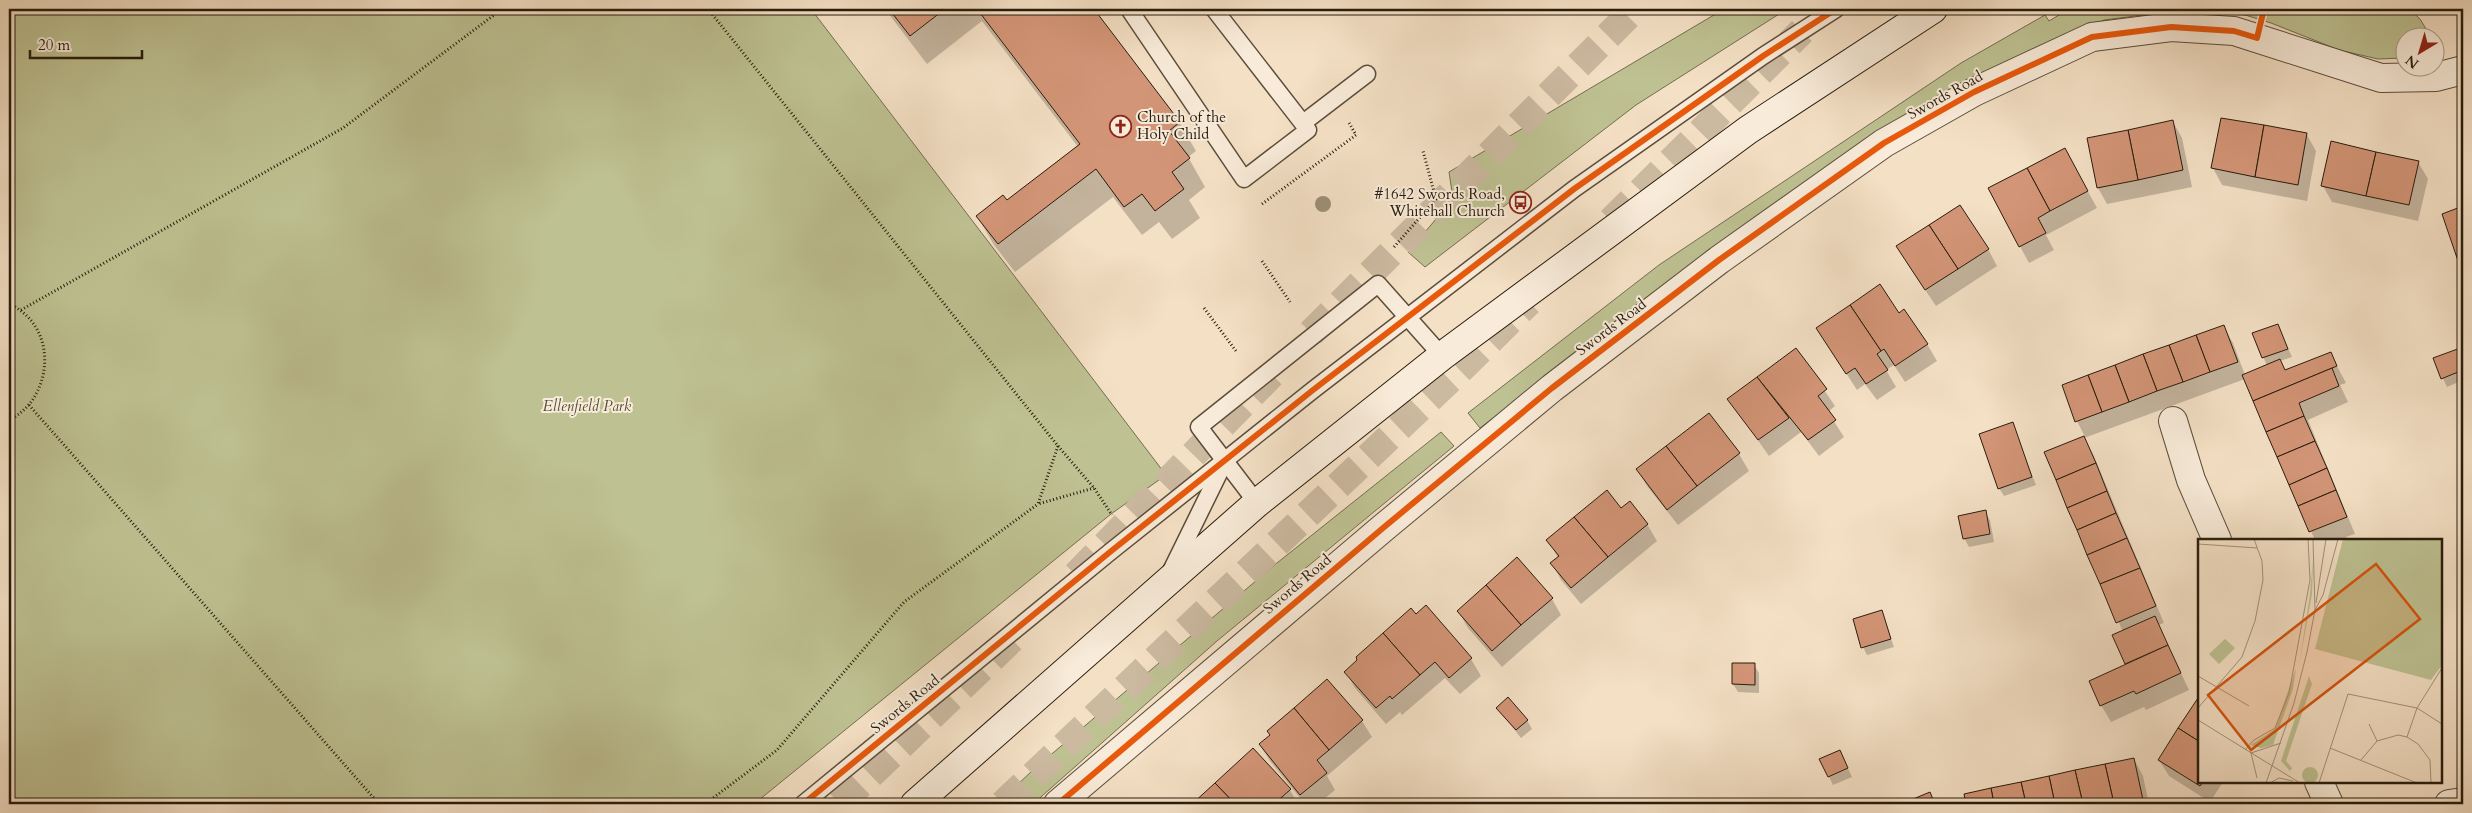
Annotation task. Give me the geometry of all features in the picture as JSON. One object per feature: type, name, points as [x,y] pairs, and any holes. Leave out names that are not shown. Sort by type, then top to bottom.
[{"type":"street","points":[[915,804],[1257,502],[1442,356],[1748,130],[1933,9]]},
{"type":"street","name":"Swords Road","points":[[1058,804],[1383,528],[1559,382],[1719,260],[1884,143],[1974,92],[2092,37],[2171,27],[2234,30],[2381,78],[2436,77],[2463,70]]},
{"type":"street","points":[[2173,422],[2191,480],[2217,539]]},
{"type":"street","points":[[2319,783],[2329,804]]},
{"type":"street","points":[[2449,804],[2463,802]]},
{"type":"lane","points":[[1129,9],[1244,179],[1308,130],[1214,9]]},
{"type":"lane","name":"Swords Road","points":[[803,804],[1225,460],[1574,189],[1763,56],[1836,9]]},
{"type":"lane","points":[[1303,123],[1367,74]]},
{"type":"lane","points":[[1257,502],[1199,427],[1378,284],[1442,356]]},
{"type":"lane","points":[[1164,585],[1225,460]]},
{"type":"path","points":[[21,310],[343,128],[502,9]]},
{"type":"path","points":[[708,9],[1058,446],[1094,488],[1130,536]]},
{"type":"path","points":[[1394,247],[1436,199],[1423,151]]},
{"type":"path","points":[[1262,261],[1290,302]]},
{"type":"path","points":[[9,303],[21,310],[35,326],[41,339],[45,366],[40,387],[29,405],[9,420]]},
{"type":"path","points":[[1204,308],[1236,351]]},
{"type":"path","points":[[29,405],[379,804]]},
{"type":"path","points":[[1038,504],[1058,446]]},
{"type":"path","points":[[705,804],[777,750],[904,602],[1038,504],[1094,488]]},
{"type":"green space","name":"Ellenfield Park","points":[[9,9],[811,9],[1166,475],[1111,514],[754,804],[9,804]]},
{"type":"green space","points":[[1724,9],[1787,9],[1636,105],[1425,267],[1408,252],[1453,199],[1449,172]]},
{"type":"green space","points":[[2069,9],[2409,9],[2420,19],[2426,28],[2394,28],[2394,58],[2378,59],[2339,50],[2271,23],[2245,15],[2174,11],[2104,20],[1956,86],[1687,269],[1480,428],[1468,413],[1659,265],[1961,63],[2045,15],[2049,21]]},
{"type":"green space","points":[[1441,432],[1454,446],[1217,641],[1033,804],[997,804],[1034,769],[1277,563]]},
{"type":"building","points":[[889,9],[945,9],[910,36]]},
{"type":"building","name":"Church of the Holy Child","points":[[977,9],[1094,9],[1180,122],[1169,131],[1190,158],[1172,172],[1184,189],[1155,211],[1142,194],[1124,207],[1096,169],[998,244],[976,216],[1003,195],[1007,200],[1080,144]]},
{"type":"building","points":[[2221,118],[2264,125],[2255,177],[2211,168]]},
{"type":"building","points":[[2173,120],[2183,170],[2138,180],[2128,130]]},
{"type":"building","points":[[2264,125],[2307,133],[2298,185],[2255,177]]},
{"type":"building","points":[[2128,130],[2138,180],[2097,188],[2087,138]]},
{"type":"building","points":[[2331,141],[2376,152],[2366,196],[2321,186]]},
{"type":"building","points":[[2065,148],[2088,191],[2050,211],[2027,168]]},
{"type":"building","points":[[2376,152],[2419,161],[2409,205],[2366,196]]},
{"type":"building","points":[[2027,168],[2050,211],[2038,218],[2046,233],[2019,247],[1988,188]]},
{"type":"building","points":[[1960,205],[1989,249],[1958,269],[1929,225]]},
{"type":"building","points":[[2463,206],[2463,252],[2456,255],[2442,214]]},
{"type":"building","points":[[1929,225],[1958,269],[1925,290],[1896,246]]},
{"type":"building","points":[[2463,252],[2463,276],[2456,255]]},
{"type":"building","points":[[1880,284],[1899,313],[1904,309],[1928,344],[1895,366],[1884,349],[1881,351],[1850,305]]},
{"type":"building","points":[[1850,305],[1881,351],[1877,354],[1888,370],[1866,384],[1855,368],[1846,374],[1816,328]]},
{"type":"building","points":[[2278,324],[2288,349],[2262,358],[2252,333]]},
{"type":"building","points":[[2224,325],[2238,362],[2210,372],[2196,335]]},
{"type":"building","points":[[2196,335],[2210,372],[2183,382],[2169,345]]},
{"type":"building","points":[[2169,345],[2183,382],[2157,391],[2143,354]]},
{"type":"building","points":[[2463,347],[2463,370],[2441,379],[2433,358]]},
{"type":"building","points":[[1796,348],[1827,389],[1818,396],[1836,420],[1808,440],[1757,377]]},
{"type":"building","points":[[2331,352],[2337,366],[2253,401],[2242,375],[2280,359],[2285,370]]},
{"type":"building","points":[[2143,354],[2157,391],[2129,402],[2115,365]]},
{"type":"building","points":[[2115,365],[2129,402],[2102,412],[2088,375]]},
{"type":"building","points":[[2332,368],[2339,386],[2299,403],[2304,416],[2266,432],[2253,401]]},
{"type":"building","points":[[2088,375],[2102,412],[2075,422],[2062,385]]},
{"type":"building","points":[[1757,377],[1789,418],[1758,440],[1727,399]]},
{"type":"building","points":[[1709,413],[1740,453],[1697,486],[1666,446]]},
{"type":"building","points":[[2304,416],[2315,441],[2277,457],[2266,432]]},
{"type":"building","points":[[2013,422],[2032,477],[1998,489],[1979,434]]},
{"type":"building","points":[[2084,436],[2096,463],[2056,480],[2044,452]]},
{"type":"building","points":[[2315,441],[2327,468],[2289,485],[2277,457]]},
{"type":"building","points":[[1666,446],[1697,486],[1667,510],[1636,469]]},
{"type":"building","points":[[2096,463],[2107,491],[2067,508],[2056,480]]},
{"type":"building","points":[[2327,468],[2336,490],[2298,506],[2289,485]]},
{"type":"building","points":[[1607,490],[1621,508],[1630,501],[1648,524],[1608,557],[1574,517]]},
{"type":"building","points":[[2336,490],[2347,517],[2309,532],[2298,506]]},
{"type":"building","points":[[2107,491],[2116,513],[2077,530],[2067,508]]},
{"type":"building","points":[[1986,510],[1990,534],[1963,539],[1958,516]]},
{"type":"building","points":[[2116,513],[2127,538],[2087,555],[2077,530]]},
{"type":"building","points":[[1574,517],[1608,557],[1571,588],[1550,563],[1559,556],[1546,540]]},
{"type":"building","points":[[2127,538],[2140,568],[2100,584],[2087,555]]},
{"type":"building","points":[[1517,557],[1553,598],[1521,625],[1486,585]]},
{"type":"building","points":[[2140,568],[2156,606],[2116,623],[2100,584]]},
{"type":"building","points":[[1486,585],[1521,625],[1492,651],[1457,611]]},
{"type":"building","points":[[1426,605],[1472,658],[1449,678],[1435,662],[1420,675],[1383,633],[1411,608],[1416,614]]},
{"type":"building","points":[[1882,610],[1891,639],[1861,648],[1853,619]]},
{"type":"building","points":[[2155,616],[2168,645],[2125,664],[2112,635]]},
{"type":"building","points":[[1383,633],[1420,675],[1392,699],[1390,696],[1376,708],[1344,672],[1357,660],[1356,657]]},
{"type":"building","points":[[2168,645],[2181,673],[2136,694],[2134,691],[2100,706],[2089,681]]},
{"type":"building","points":[[1732,663],[1755,663],[1755,685],[1732,684]]},
{"type":"building","points":[[1327,679],[1363,720],[1329,750],[1294,708]]},
{"type":"building","points":[[1508,697],[1528,720],[1516,730],[1496,708]]},
{"type":"building","points":[[2198,698],[2198,741],[2178,728]]},
{"type":"building","points":[[1294,708],[1329,750],[1317,760],[1327,773],[1300,795],[1259,744],[1270,735],[1267,731]]},
{"type":"building","points":[[2178,728],[2198,741],[2198,783],[2202,783],[2200,786],[2158,760]]},
{"type":"building","points":[[1253,748],[1291,789],[1274,804],[1235,804],[1215,783]]},
{"type":"building","points":[[1840,750],[1848,768],[1828,777],[1819,759]]},
{"type":"building","points":[[2134,758],[2143,800],[2114,804],[2105,764]]},
{"type":"building","points":[[2105,764],[2114,804],[2083,804],[2075,770]]},
{"type":"building","points":[[2075,770],[2083,804],[2055,804],[2049,776]]},
{"type":"building","points":[[2049,776],[2055,804],[2026,804],[2021,782]]},
{"type":"building","points":[[2021,782],[2026,804],[1994,804],[1991,788]]},
{"type":"building","points":[[1215,783],[1235,804],[1192,804]]},
{"type":"building","points":[[1991,788],[1994,804],[1966,804],[1964,794]]},
{"type":"building","points":[[1930,792],[1935,804],[1907,804],[1906,802]]},
{"type":"tunnel","points":[[1311,333],[1635,9]]},
{"type":"tunnel","points":[[1611,221],[1802,31]]},
{"type":"tunnel","points":[[1003,804],[1529,302]]},
{"type":"tunnel","points":[[1076,575],[1273,373]]},
{"type":"tunnel","points":[[840,804],[1012,639]]},
{"type":"cycle path","points":[[803,804],[1110,552],[1313,390],[1574,189],[1763,56],[1836,9]]},
{"type":"cycle path","points":[[1058,804],[1383,528],[1552,388],[1719,260],[1884,143],[1974,92],[2092,37],[2171,27],[2234,31],[2257,38],[2264,9]]},
{"type":"place","name":"Church of the Holy Child","points":[[1121,126]]},
{"type":"place","name":"#1642 Swords Road, Whitehall Church","points":[[1521,203]]}]
